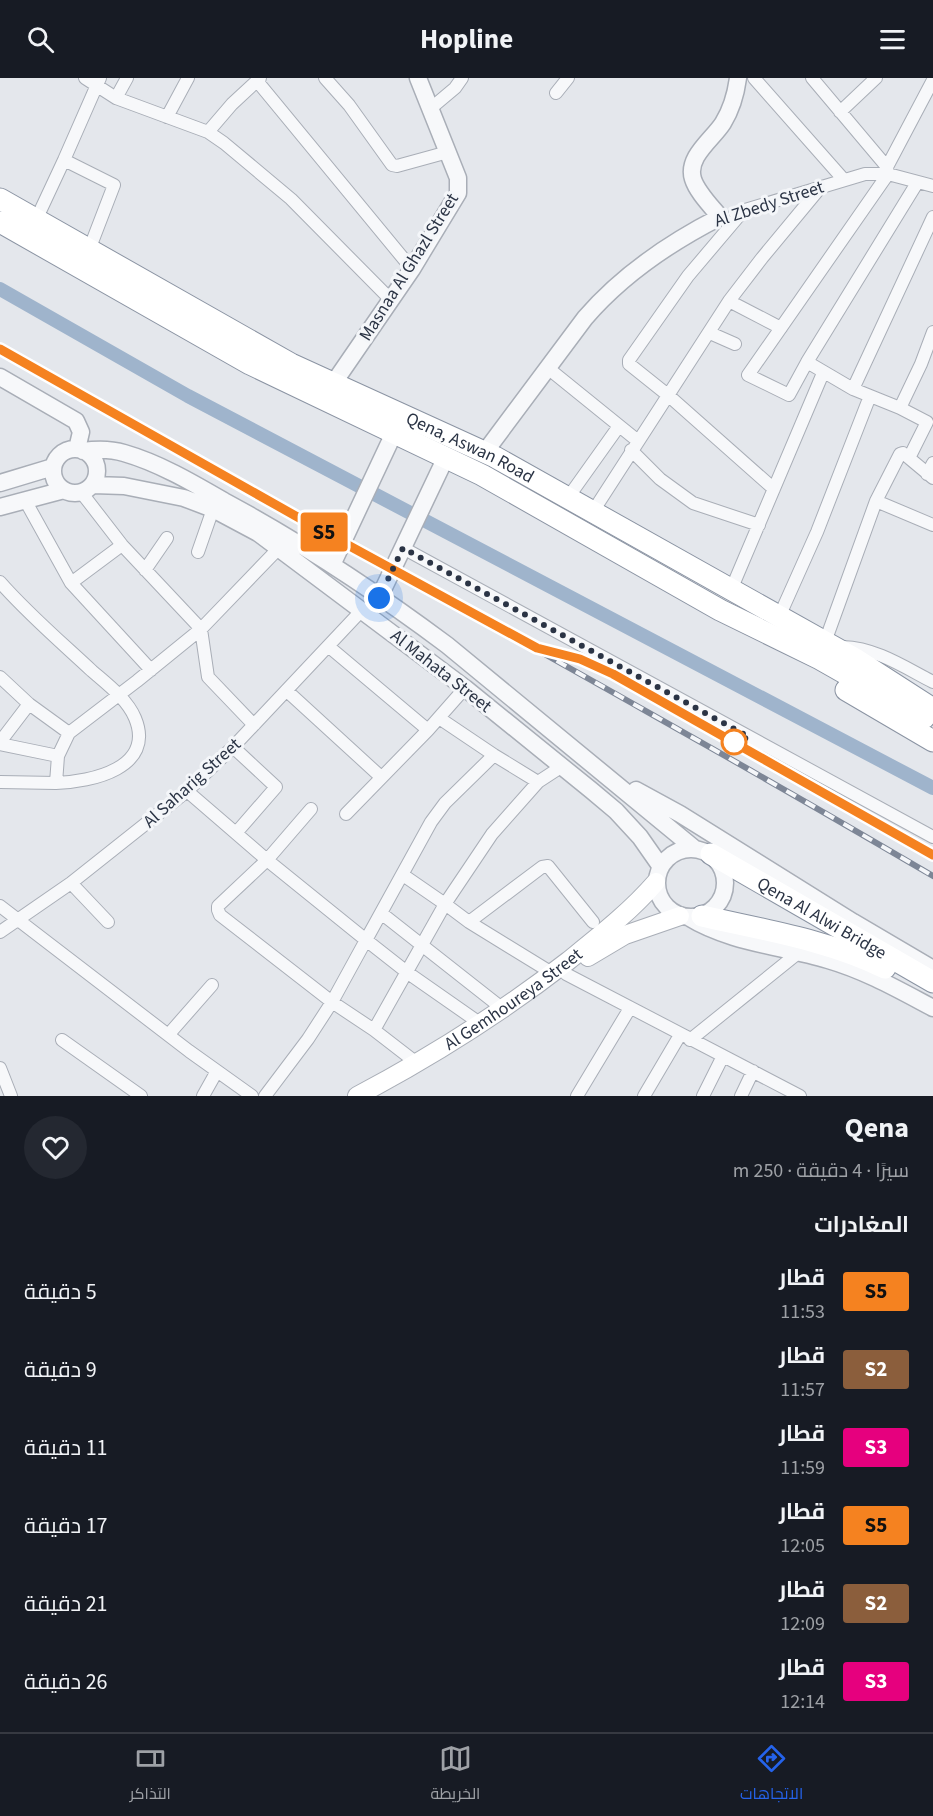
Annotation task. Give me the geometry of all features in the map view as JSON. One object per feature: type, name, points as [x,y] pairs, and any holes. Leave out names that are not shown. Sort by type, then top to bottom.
[{"type":"highway","name":"Qena, Aswan Road","points":[[0,199],[291,364],[485,452],[731,590],[779,617],[933,723]]},
{"type":"highway","name":"Qena, Aswan Road","points":[[0,222],[250,364],[482,475],[720,610],[880,673],[933,709]]},
{"type":"highway","points":[[826,650],[824,670],[837,686],[933,741]]},
{"type":"highway","points":[[880,673],[908,682],[933,695]]},
{"type":"highway","name":"Qena Al Alwi Bridge","points":[[703,852],[909,974],[933,994]]},
{"type":"highway","name":"Qena Al Alwi Bridge","points":[[690,916],[826,946],[933,982]]},
{"type":"main road","name":"Al Gemhoureya Street","points":[[384,1096],[479,1040],[618,921],[658,874]]},
{"type":"main road","name":"Al Gemhoureya Street","points":[[357,1096],[418,1064],[559,973],[625,935],[690,916]]},
{"type":"street","points":[[116,98],[127,78]]},
{"type":"street","points":[[167,117],[188,78]]},
{"type":"street","points":[[325,78],[349,105],[392,165],[397,166],[448,152]]},
{"type":"street","name":"Masnaa Al Ghazl Street","points":[[333,384],[412,269],[458,193],[458,178],[418,78]]},
{"type":"street","points":[[430,109],[455,88],[462,78]]},
{"type":"street","points":[[556,93],[568,78]]},
{"type":"street","points":[[720,218],[693,180],[692,170],[694,160],[725,120],[733,102],[738,78]]},
{"type":"street","points":[[754,78],[844,180]]},
{"type":"street","points":[[840,112],[876,78]]},
{"type":"street","points":[[208,132],[232,104],[259,80],[412,269]]},
{"type":"street","points":[[817,80],[887,171]]},
{"type":"street","points":[[917,183],[789,395],[748,375],[887,171],[933,80]]},
{"type":"street","points":[[36,220],[64,160],[94,81],[116,98],[208,132],[224,143],[291,200],[391,300]]},
{"type":"street","points":[[64,160],[114,185],[89,250]]},
{"type":"street","name":"Al Zbedy Street","points":[[485,452],[585,318],[615,286],[674,242],[720,218],[865,174],[887,171],[917,183],[933,186]]},
{"type":"street","points":[[592,513],[634,445],[669,396],[729,302],[820,188]]},
{"type":"street","points":[[743,211],[688,276],[629,360],[630,366],[669,396],[774,489]]},
{"type":"street","points":[[853,389],[933,218]]},
{"type":"street","points":[[729,302],[781,328]]},
{"type":"street","points":[[900,408],[933,332]]},
{"type":"street","points":[[710,333],[735,344]]},
{"type":"street","points":[[807,362],[853,389],[927,422],[909,458]]},
{"type":"street","points":[[549,369],[619,426],[660,479],[693,503],[759,525]]},
{"type":"street","points":[[731,590],[823,373]]},
{"type":"street","points":[[0,377],[76,421],[81,432],[80,450]]},
{"type":"street","points":[[779,617],[817,532],[870,396]]},
{"type":"street","points":[[567,499],[619,426]]},
{"type":"street","points":[[332,565],[394,433]]},
{"type":"street","points":[[0,507],[64,490],[87,489],[96,478],[97,465],[94,459],[80,450],[70,450],[59,456],[53,467],[56,482],[64,490]]},
{"type":"street","name":"Al Mahata Street","points":[[80,450],[111,450],[124,453],[164,470],[267,525],[332,565],[447,645],[703,852]]},
{"type":"street","points":[[931,472],[903,453],[900,454],[876,501],[826,650],[858,648],[879,654],[933,682]]},
{"type":"street","points":[[379,598],[446,457]]},
{"type":"street","points":[[0,483],[53,467]]},
{"type":"street","name":"Al Mahata Street","points":[[87,489],[124,486],[184,498],[213,509],[244,525],[279,548],[465,688],[616,811],[640,837],[658,874]]},
{"type":"street","points":[[87,489],[122,545],[201,629],[208,677],[254,725]]},
{"type":"street","points":[[25,500],[71,583],[151,670]]},
{"type":"street","points":[[876,501],[933,525]]},
{"type":"street","points":[[198,552],[213,509]]},
{"type":"street","points":[[145,570],[167,538]]},
{"type":"street","points":[[71,583],[122,545]]},
{"type":"street","points":[[56,783],[58,756],[69,733],[201,629],[279,548]]},
{"type":"street","points":[[403,548],[933,837]]},
{"type":"street","points":[[0,582],[5,596],[118,696],[135,718],[138,730],[137,743],[132,756],[122,766],[102,776],[81,782],[0,782]]},
{"type":"street","name":"Al Saharig Street","points":[[0,932],[71,883],[187,791],[233,747],[362,610]]},
{"type":"street","points":[[328,646],[428,730]]},
{"type":"street","points":[[0,677],[29,704],[69,733]]},
{"type":"street","points":[[346,814],[428,730],[465,688]]},
{"type":"street","points":[[287,690],[381,777]]},
{"type":"street","points":[[29,704],[0,743],[58,756]]},
{"type":"street","points":[[439,718],[538,782]]},
{"type":"street","points":[[233,747],[276,788],[236,833]]},
{"type":"street","points":[[265,1096],[308,1040],[332,1002],[421,839],[445,802],[494,755]]},
{"type":"street","points":[[374,1030],[445,904],[492,834],[538,782],[561,767]]},
{"type":"street","name":"Al Mahata Street","points":[[606,775],[680,814],[933,969]]},
{"type":"street","points":[[187,791],[267,860],[366,940],[408,973],[481,1024]]},
{"type":"street","points":[[311,809],[267,860],[218,906],[220,915],[332,1002],[374,1030],[418,1064]]},
{"type":"street","points":[[690,916],[719,904],[725,891],[725,878],[723,871],[703,852],[687,849],[672,854],[658,874],[661,900],[669,910],[690,916],[717,932],[828,960],[858,970],[933,1008]]},
{"type":"street","points":[[469,922],[542,867],[548,866],[593,922]]},
{"type":"street","points":[[403,875],[469,922],[559,973],[800,1096]]},
{"type":"street","points":[[71,883],[108,922]]},
{"type":"street","points":[[0,906],[252,1096]]},
{"type":"street","points":[[381,913],[503,1009]]},
{"type":"street","points":[[644,1096],[685,1037],[798,953]]},
{"type":"street","points":[[169,1034],[212,984]]},
{"type":"street","points":[[578,1096],[630,1008]]},
{"type":"street","points":[[62,1040],[141,1096]]},
{"type":"street","points":[[703,1096],[723,1056]]},
{"type":"street","points":[[0,1068],[11,1096]]},
{"type":"street","points":[[203,1096],[217,1071]]},
{"type":"street","points":[[741,1096],[753,1071]]},
{"type":"waterway","points":[[0,289],[188,396],[933,788]]},
{"type":"railway","points":[[0,349],[701,742],[933,876]]},
{"type":"railway","points":[[551,652],[580,659],[613,674],[933,855]]},
{"type":"train","name":"S5","points":[[0,349],[324,532],[537,648],[580,659],[613,674],[933,855]]},
{"type":"route","points":[[379,598],[403,548],[749,737],[734,742]]}]
